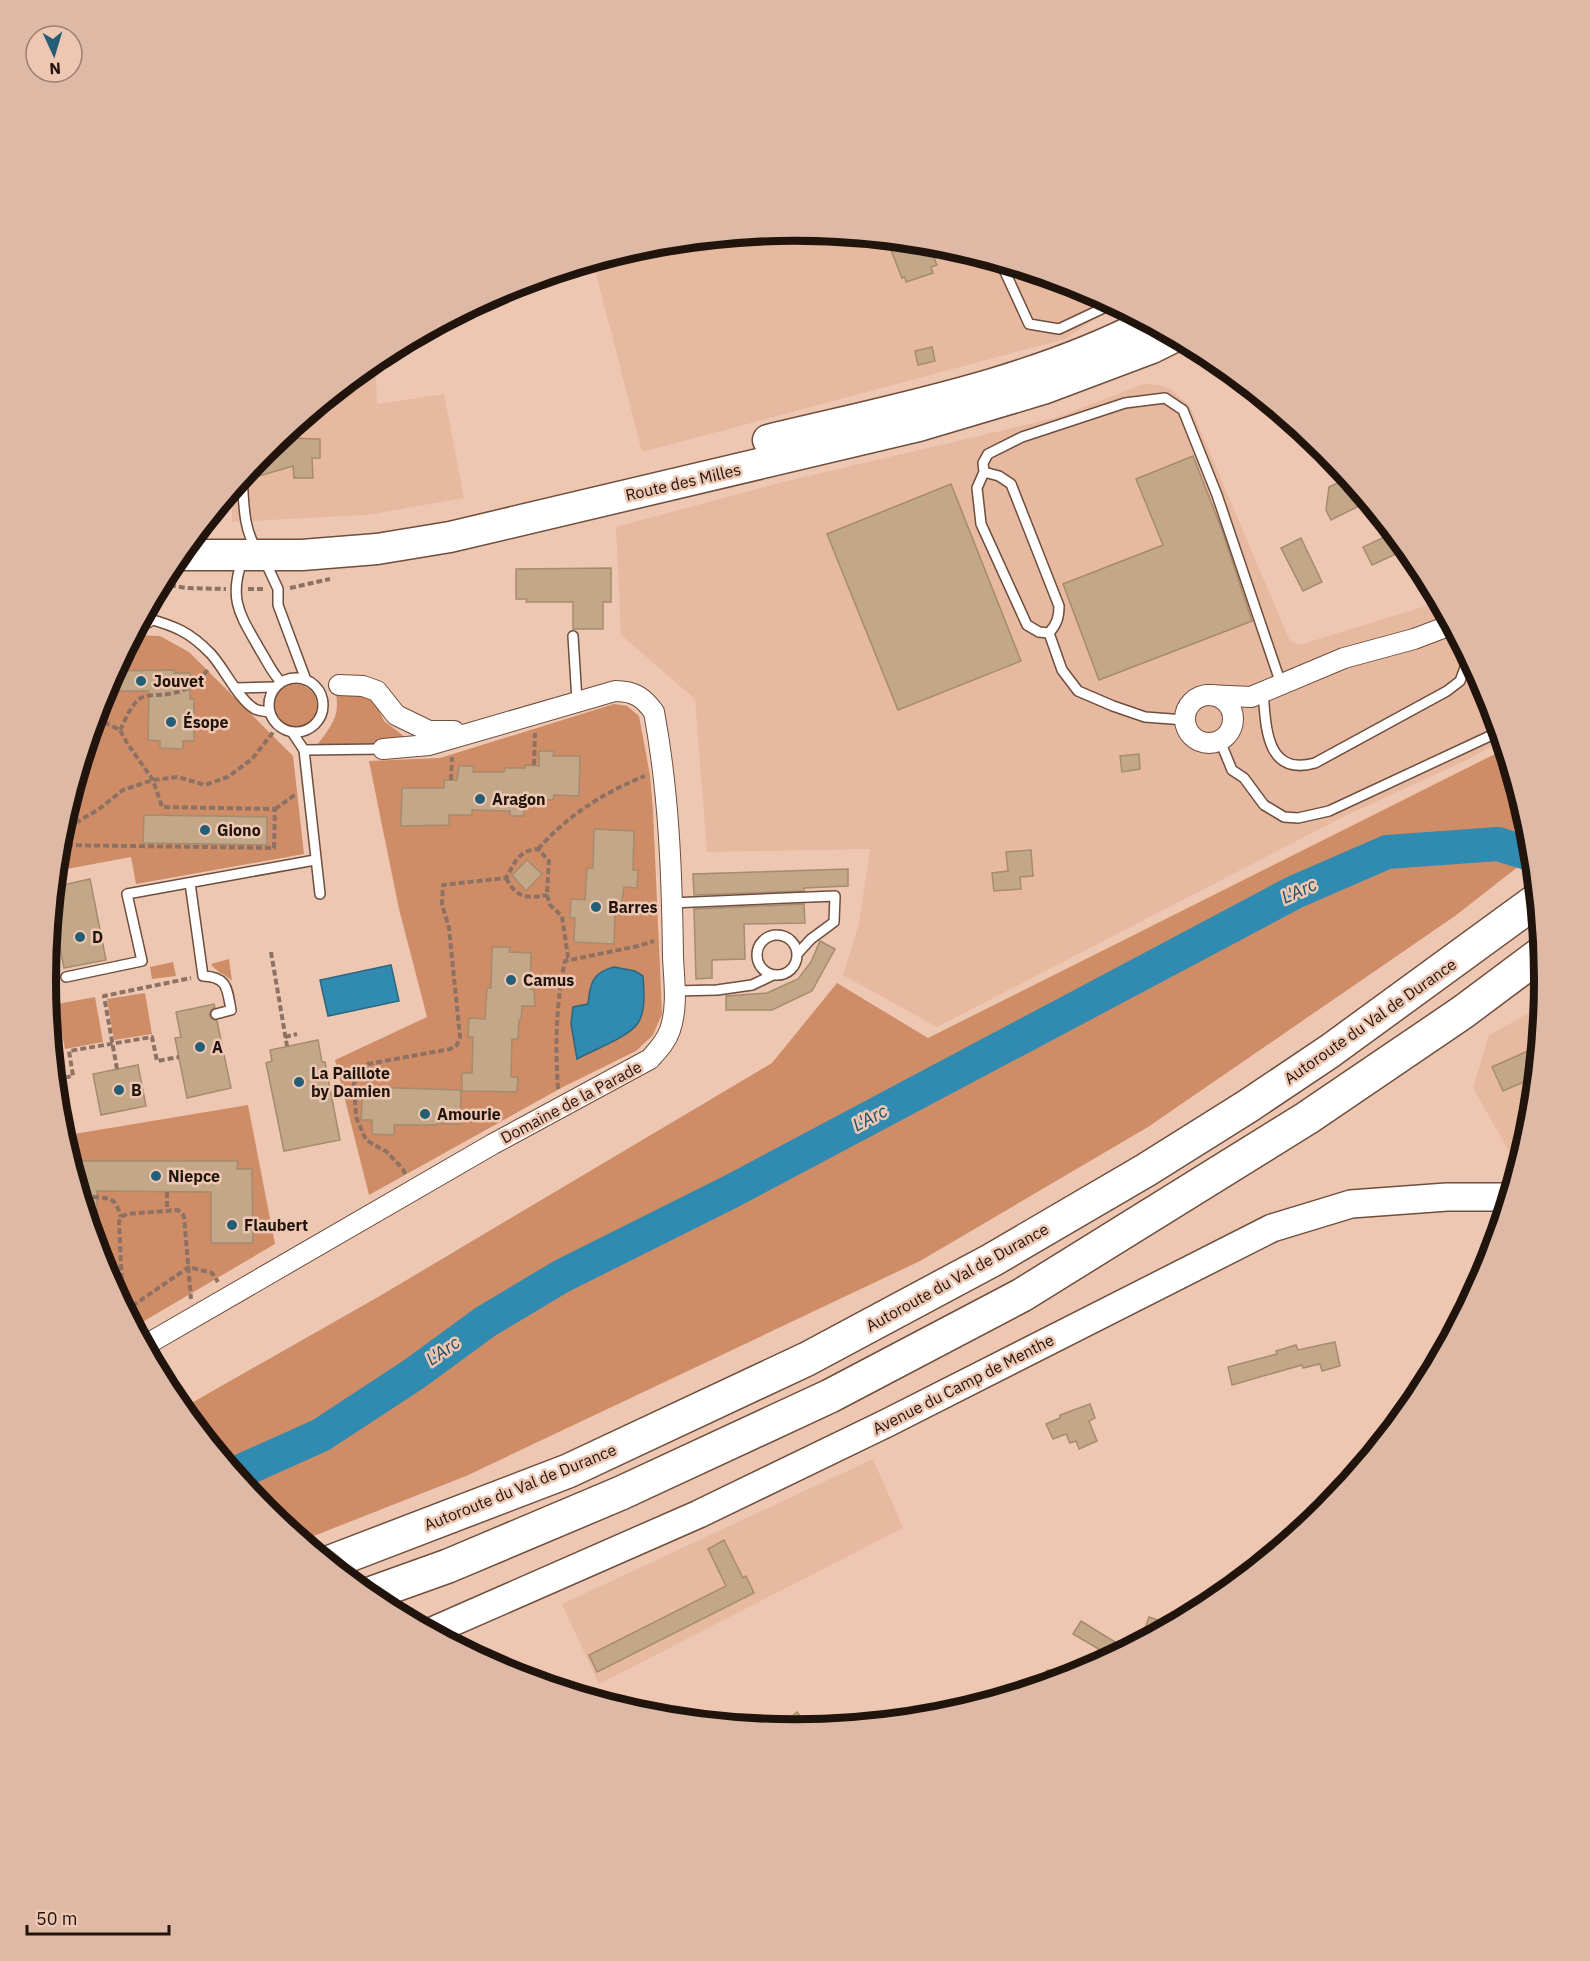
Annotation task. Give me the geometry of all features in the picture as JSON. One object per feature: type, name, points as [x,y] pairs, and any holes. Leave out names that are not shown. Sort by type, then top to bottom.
[{"type":"highway","name":"Autoroute du Val de Durance","points":[[336,1560],[568,1471],[807,1359],[992,1260],[1146,1170],[1248,1106],[1330,1051],[1530,905]]},
{"type":"highway","points":[[378,1591],[448,1566],[621,1493],[830,1396],[1022,1295],[1307,1118],[1463,1012],[1534,959]]},
{"type":"main road","name":"Route des Milles","points":[[191,554],[251,550],[443,519],[896,409],[1027,374],[1140,327]]},
{"type":"main road","name":"Route des Milles","points":[[201,540],[251,550],[302,555],[377,549],[450,537],[919,426],[1043,389],[1166,341]]},
{"type":"main road","name":"Avenue du Camp de Menthe","points":[[439,1628],[699,1514],[887,1423],[1272,1228],[1351,1204],[1426,1198],[1501,1197]]},
{"type":"street","points":[[1207,695],[1218,696],[1230,706],[1234,716],[1230,732],[1220,741],[1208,744],[1199,742],[1188,732],[1185,720],[1188,708],[1193,701],[1207,695],[1257,695],[1344,658],[1414,639],[1444,628]]},
{"type":"street","name":"Domaine de la Parade","points":[[339,686],[363,686],[377,691],[396,716],[429,731],[477,731]]},
{"type":"street","name":"Domaine de la Parade","points":[[151,1342],[560,1107],[650,1059],[664,1044],[670,1030],[674,1013],[674,991],[667,808],[654,712],[646,701],[639,695],[628,691],[615,691],[429,745],[383,749]]},
{"type":"street","points":[[1233,724],[1257,695]]},
{"type":"lane","points":[[1005,272],[1029,324],[1059,329],[1103,308]]},
{"type":"lane","points":[[1049,633],[1039,632],[1026,625],[981,524],[977,488],[984,472],[983,463],[988,454],[1022,437],[1125,403],[1165,398],[1183,410],[1217,495],[1281,684]]},
{"type":"lane","points":[[984,472],[999,476],[1011,484],[1059,606],[1056,626],[1049,633]]},
{"type":"lane","points":[[243,489],[251,550],[238,574],[235,589],[242,618],[278,684],[270,694],[269,712],[278,726],[292,732],[310,729],[321,715],[322,697],[318,688],[309,681],[278,605],[278,589],[267,563],[251,550]]},
{"type":"lane","points":[[150,620],[175,626],[192,637],[216,659],[235,688],[254,709],[269,712]]},
{"type":"lane","points":[[1049,633],[1062,670],[1078,691],[1145,717],[1185,720]]},
{"type":"lane","points":[[573,636],[577,701]]},
{"type":"lane","points":[[1257,695],[1273,751],[1290,763],[1307,765],[1315,763],[1447,691],[1460,681],[1464,668]]},
{"type":"lane","name":"Domaine de la Parade","points":[[235,688],[278,684],[289,678],[339,686]]},
{"type":"lane","points":[[292,732],[304,750],[320,894]]},
{"type":"lane","points":[[1220,741],[1232,770],[1244,778],[1264,805],[1284,817],[1298,818],[1329,811],[1492,735]]},
{"type":"lane","name":"Domaine de la Parade","points":[[304,750],[383,749]]},
{"type":"lane","points":[[66,977],[142,962],[127,894],[315,860]]},
{"type":"lane","points":[[190,883],[203,976],[217,977],[223,981],[228,993],[231,1010],[216,1014]]},
{"type":"lane","points":[[671,903],[835,896],[834,922],[811,939],[798,953],[791,970],[752,985],[717,990],[674,991]]},
{"type":"lane","points":[[773,975],[758,962],[758,948],[761,942],[773,935],[787,937],[792,941],[798,953]]},
{"type":"path","points":[[171,585],[187,588],[291,588]]},
{"type":"path","points":[[120,730],[134,705],[143,696],[174,694],[188,689],[197,683],[216,659]]},
{"type":"path","points":[[534,765],[535,713]]},
{"type":"path","points":[[103,722],[120,730],[153,780],[162,807],[275,810],[307,786]]},
{"type":"path","points":[[73,825],[99,809],[123,790],[153,780],[178,777],[205,785],[228,777],[252,759],[278,726]]},
{"type":"path","points":[[538,849],[554,830],[576,813],[633,781],[662,769]]},
{"type":"path","points":[[68,845],[274,848],[275,810]]},
{"type":"path","points":[[506,878],[519,855],[528,849],[538,849],[549,861],[550,905],[562,916],[568,957],[571,959]]},
{"type":"path","points":[[506,878],[521,896],[530,898],[548,895]]},
{"type":"path","points":[[413,1191],[403,1169],[387,1152],[366,1140],[356,1117],[354,1083],[368,1064],[450,1049],[457,1045],[460,1037],[449,928],[442,904],[443,885],[506,878]]},
{"type":"path","points":[[560,1107],[556,1058],[559,989],[564,961],[639,946],[673,934]]},
{"type":"path","points":[[271,952],[287,1046]]},
{"type":"path","points":[[117,1070],[104,996],[203,976]]},
{"type":"path","points":[[285,1037],[297,1034]]},
{"type":"path","points":[[62,1078],[73,1076],[69,1051],[112,1043],[152,1037],[157,1061],[179,1057]]},
{"type":"path","points":[[167,1192],[168,1210]]},
{"type":"path","points":[[93,1197],[112,1199],[117,1204],[121,1217],[119,1222],[122,1286]]},
{"type":"path","points":[[121,1217],[127,1214],[168,1210],[178,1210],[184,1216],[192,1318]]},
{"type":"path","points":[[131,1307],[189,1267],[212,1273],[228,1297]]},
{"type":"shaded area","points":[[795,241],[843,243],[892,247],[986,266],[1033,280],[1107,310],[1065,339],[642,452],[595,269],[651,255],[698,247]]},
{"type":"shaded area","points":[[376,376],[377,404],[444,394],[464,498],[367,515],[232,522],[232,501],[272,458],[307,425],[369,377]]},
{"type":"shaded area","points":[[1144,384],[1170,389],[1190,406],[1290,641],[1299,645],[1431,604],[1458,653],[1495,744],[1467,760],[1345,816],[937,1027],[843,975],[859,924],[870,849],[707,852],[695,699],[621,635],[616,527],[783,482],[1055,418]]},
{"type":"shaded area","points":[[142,635],[160,636],[189,652],[293,756],[304,854],[136,884],[131,857],[64,869],[81,789],[112,698]]},
{"type":"shaded area","points":[[295,684],[304,685],[311,690],[316,697],[316,715],[311,722],[304,727],[295,728],[286,727],[279,722],[274,715],[273,706],[274,697],[279,690],[286,685]]},
{"type":"shaded area","points":[[336,694],[369,696],[384,721],[406,740],[402,745],[318,744],[335,715]]},
{"type":"shaded area","points":[[614,704],[627,706],[639,716],[650,775],[662,1014],[653,1035],[636,1051],[563,1087],[369,1195],[335,1060],[427,1017],[399,909],[369,761],[440,758]]},
{"type":"shaded area","points":[[1498,753],[1509,789],[1524,862],[1455,916],[1148,1127],[920,1261],[466,1476],[309,1538],[239,1468],[189,1404],[378,1297],[772,1063],[837,983],[928,1038]]},
{"type":"shaded area","points":[[229,959],[232,981],[211,964]]},
{"type":"shaded area","points":[[173,962],[176,976],[152,979],[150,967]]},
{"type":"shaded area","points":[[145,993],[152,1034],[114,1040],[107,999]]},
{"type":"shaded area","points":[[95,997],[103,1042],[65,1049],[57,1004]]},
{"type":"shaded area","points":[[1533,1011],[1528,1077],[1512,1158],[1473,1088],[1489,1035]]},
{"type":"shaded area","points":[[248,1105],[275,1244],[140,1323],[112,1263],[95,1218],[72,1134]]},
{"type":"shaded area","points":[[873,1459],[903,1528],[599,1684],[562,1604]]},
{"type":"shaded area","points":[[1047,1669],[1060,1671],[1039,1679]]},
{"type":"water","points":[[391,965],[399,1001],[328,1016],[320,980]]},
{"type":"water","points":[[614,967],[635,971],[643,976],[644,1000],[641,1018],[627,1033],[577,1059],[571,1024],[573,1007],[588,1004],[590,990],[597,975]]},
{"type":"building","points":[[890,247],[932,254],[937,265],[931,267],[933,273],[906,282],[905,277],[902,278]]},
{"type":"building","points":[[932,347],[935,361],[918,365],[915,351]]},
{"type":"building","points":[[293,438],[320,439],[320,458],[312,458],[313,478],[294,478],[293,466],[253,478],[281,450],[287,448],[287,444]]},
{"type":"building","points":[[1193,456],[1222,530],[1252,621],[1099,680],[1063,584],[1163,545],[1136,479]]},
{"type":"building","points":[[1340,482],[1361,505],[1331,520],[1326,510],[1329,487]]},
{"type":"building","points":[[951,484],[1021,661],[898,710],[827,534]]},
{"type":"building","points":[[1386,536],[1398,553],[1372,565],[1363,547]]},
{"type":"building","points":[[1301,538],[1322,582],[1303,591],[1281,548]]},
{"type":"building","points":[[611,568],[611,602],[603,602],[603,629],[573,629],[573,602],[526,602],[527,599],[516,599],[516,569]]},
{"type":"building","points":[[174,670],[174,673],[190,673],[190,699],[194,699],[194,741],[183,741],[183,749],[160,748],[160,741],[148,740],[149,691],[115,691],[124,671]]},
{"type":"building","points":[[539,751],[554,751],[553,756],[580,756],[579,796],[554,795],[553,800],[524,798],[524,816],[510,816],[510,811],[472,810],[472,815],[449,815],[449,825],[401,826],[402,788],[444,788],[444,780],[457,780],[459,766],[474,766],[473,772],[504,772],[505,768],[525,768],[525,765],[539,766]]},
{"type":"building","points":[[1139,754],[1140,769],[1122,772],[1120,756]]},
{"type":"building","name":"Giono","points":[[144,815],[267,817],[267,845],[143,843]]},
{"type":"building","points":[[594,829],[634,831],[633,870],[638,870],[637,888],[624,887],[620,915],[615,915],[614,944],[574,942],[575,918],[570,918],[571,899],[585,900],[587,868],[593,868]]},
{"type":"building","points":[[1031,850],[1033,876],[1020,877],[1021,889],[994,891],[992,873],[1008,871],[1006,852]]},
{"type":"building","points":[[527,860],[542,874],[526,891],[512,875]]},
{"type":"building","points":[[848,869],[848,886],[804,888],[804,891],[694,895],[693,874]]},
{"type":"building","name":"D","points":[[90,879],[106,960],[64,968],[57,932],[62,885]]},
{"type":"building","points":[[804,904],[805,923],[744,924],[745,959],[712,960],[712,978],[696,979],[694,909]]},
{"type":"building","points":[[820,941],[835,949],[812,991],[772,1010],[726,1010],[726,996],[767,993],[798,979],[811,962]]},
{"type":"building","points":[[492,947],[510,947],[509,952],[531,953],[530,989],[534,990],[535,1006],[522,1006],[518,1039],[512,1039],[511,1077],[518,1077],[517,1092],[462,1091],[462,1073],[472,1073],[473,1037],[468,1037],[469,1018],[485,1019],[487,988],[491,988]]},
{"type":"building","name":"A","points":[[214,1004],[215,1007],[209,1015],[217,1021],[231,1088],[187,1098],[175,1038],[181,1037],[176,1012]]},
{"type":"building","points":[[318,1040],[322,1062],[325,1062],[340,1140],[284,1151],[266,1063],[272,1061],[270,1050]]},
{"type":"building","points":[[1531,1050],[1527,1080],[1503,1091],[1492,1067]]},
{"type":"building","name":"B","points":[[138,1065],[146,1106],[101,1115],[93,1074]]},
{"type":"building","points":[[363,1087],[461,1090],[460,1124],[394,1125],[394,1135],[372,1134],[372,1120],[361,1120]]},
{"type":"building","name":"Niepce","points":[[78,1161],[238,1161],[237,1169],[252,1169],[253,1243],[211,1243],[211,1192],[97,1191],[97,1223]]},
{"type":"building","points":[[1335,1342],[1340,1366],[1322,1371],[1320,1364],[1303,1368],[1302,1365],[1232,1385],[1228,1367],[1277,1354],[1276,1351],[1296,1345],[1298,1350]]},
{"type":"building","points":[[1090,1404],[1095,1418],[1089,1421],[1097,1441],[1079,1449],[1076,1441],[1070,1443],[1066,1434],[1053,1439],[1046,1424],[1060,1418],[1060,1415]]},
{"type":"building","points":[[724,1540],[743,1578],[746,1576],[754,1593],[597,1672],[589,1655],[726,1586],[708,1549]]},
{"type":"building","points":[[1149,1617],[1163,1622],[1143,1633]]},
{"type":"building","points":[[1081,1621],[1115,1642],[1110,1649],[1104,1652],[1073,1634]]},
{"type":"building","points":[[797,1712],[803,1720],[795,1720],[788,1720]]},
{"type":"waterway","name":"L'Arc","points":[[241,1471],[321,1435],[414,1374],[485,1322],[562,1276],[732,1191],[1295,892],[1387,852],[1498,844],[1523,852]]},
{"type":"place","name":"Jouvet","points":[[141,681]]},
{"type":"place","name":"Ésope","points":[[171,722]]},
{"type":"place","name":"Aragon","points":[[480,799]]},
{"type":"place","name":"Giono","points":[[205,830]]},
{"type":"place","name":"Barres","points":[[596,907]]},
{"type":"place","name":"D","points":[[80,937]]},
{"type":"place","name":"Camus","points":[[511,980]]},
{"type":"place","name":"A","points":[[200,1047]]},
{"type":"place","name":"La Paillote by Damien","points":[[299,1082]]},
{"type":"place","name":"B","points":[[119,1090]]},
{"type":"place","name":"Amourie","points":[[425,1114]]},
{"type":"place","name":"Niepce","points":[[156,1176]]},
{"type":"place","name":"Flaubert","points":[[232,1225]]}]
